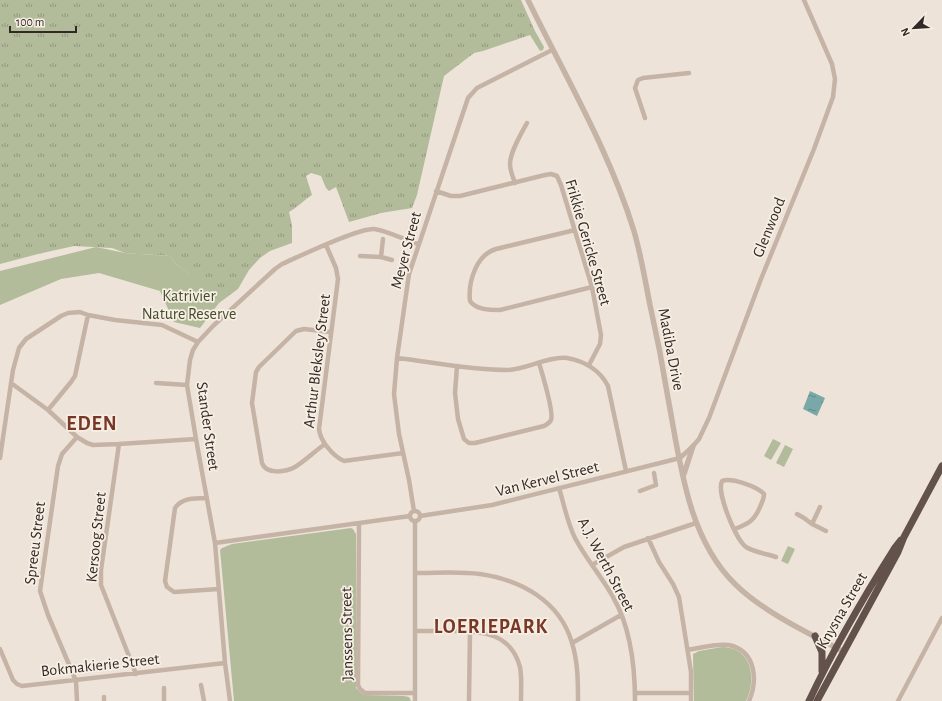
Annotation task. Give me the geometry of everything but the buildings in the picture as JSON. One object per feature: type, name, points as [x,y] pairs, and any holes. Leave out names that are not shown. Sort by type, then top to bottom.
[{"type":"highway","name":"Knysna Street","points":[[817,701],[898,552],[904,537],[942,466]]},
{"type":"highway","name":"Knysna Street","points":[[809,701],[836,647],[877,576],[894,549],[904,537]]},
{"type":"highway","points":[[815,636],[823,657],[820,677]]},
{"type":"street","name":"Madiba Drive","points":[[528,0],[605,155],[624,200],[633,229],[647,287],[683,475],[696,523],[712,555],[735,585],[756,601],[844,652]]},
{"type":"street","name":"Glenwood","points":[[680,458],[693,446],[706,426],[761,279],[814,149],[833,97],[835,79],[832,64],[804,0]]},
{"type":"street","name":"Meyer Street","points":[[414,511],[410,480],[399,434],[394,394],[397,358],[407,283],[418,244],[470,94],[477,88],[552,50]]},
{"type":"street","points":[[645,118],[635,88],[638,80],[642,78],[689,73]]},
{"type":"street","points":[[515,183],[511,169],[511,159],[518,140],[527,123]]},
{"type":"street","name":"Frikkie Gericke Street","points":[[436,191],[455,196],[551,174],[557,176],[592,287],[601,339],[589,365]]},
{"type":"street","name":"Stander Street","points":[[230,701],[225,663],[215,543],[187,385],[190,360],[193,350],[198,342],[218,321],[278,266],[353,234],[373,229],[418,244]]},
{"type":"street","points":[[575,230],[488,252],[482,258],[475,271],[470,289],[470,301],[476,307],[487,310],[500,310],[592,287]]},
{"type":"street","points":[[380,257],[384,239]]},
{"type":"street","name":"Arthur Bleksley Street","points":[[326,245],[336,268],[338,279],[330,332],[319,429],[321,437],[336,456],[344,461],[403,453]]},
{"type":"street","points":[[360,256],[380,257],[392,260]]},
{"type":"street","points":[[0,458],[16,355],[26,339],[54,320],[68,312],[80,312],[88,315],[132,322],[162,325],[198,342]]},
{"type":"street","points":[[48,410],[75,376],[88,315]]},
{"type":"street","points":[[325,444],[291,469],[277,471],[268,470],[262,463],[252,403],[256,372],[259,367],[296,331],[304,329],[330,332]]},
{"type":"street","points":[[397,358],[457,366],[508,370],[564,358],[589,365],[601,375],[608,386],[626,471]]},
{"type":"street","points":[[457,366],[455,392],[458,419],[464,439],[470,443],[475,443],[544,426],[549,423],[552,411],[539,363]]},
{"type":"street","points":[[11,383],[48,410],[77,437],[93,445],[196,439]]},
{"type":"street","points":[[156,383],[187,385]]},
{"type":"street","points":[[0,417],[6,418]]},
{"type":"street","name":"Spreeu Street","points":[[77,437],[62,454],[58,466],[40,591],[48,615],[76,681],[77,701]]},
{"type":"street","name":"Kersoog Street","points":[[119,444],[101,570],[101,585],[136,674]]},
{"type":"street","points":[[683,475],[693,446]]},
{"type":"street","name":"Van Kervel Street","points":[[420,516],[492,505],[680,458]]},
{"type":"street","points":[[640,491],[656,485],[654,473]]},
{"type":"street","points":[[735,529],[747,524],[756,516],[764,494],[753,487],[736,481],[724,480],[722,481],[720,487],[723,503],[735,529],[742,544],[748,548],[776,557]]},
{"type":"street","name":"A.J. Werth Street","points":[[559,488],[573,532],[592,565],[614,598],[621,615],[633,657],[635,701]]},
{"type":"street","points":[[207,498],[186,499],[175,508],[165,581],[167,587],[174,592],[219,589]]},
{"type":"street","points":[[812,524],[820,507]]},
{"type":"street","points":[[215,543],[410,516],[414,511],[420,516],[418,520],[415,521]]},
{"type":"street","points":[[797,514],[826,531]]},
{"type":"street","points":[[410,516],[411,519],[415,521]]},
{"type":"street","points":[[415,521],[415,701]]},
{"type":"street","name":"Janssens Street","points":[[359,523],[358,685],[360,689],[366,693],[415,693]]},
{"type":"street","points":[[592,565],[624,547],[696,523]]},
{"type":"street","points":[[648,538],[659,562],[673,584],[679,597],[691,672],[691,701]]},
{"type":"street","points":[[416,573],[480,574],[522,585],[541,598],[554,610],[565,626],[572,643],[578,676],[578,701]]},
{"type":"street","points":[[572,643],[621,615]]},
{"type":"street","points":[[898,701],[942,618]]},
{"type":"street","points":[[415,631],[470,631],[492,635],[501,639],[516,655],[520,672],[521,701]]},
{"type":"street","points":[[469,701],[470,631]]},
{"type":"street","points":[[688,650],[729,645],[742,651],[748,656],[754,671],[754,689],[749,701]]},
{"type":"street","name":"Bokmakierie Street","points":[[0,649],[13,680],[19,685],[25,686],[225,663]]},
{"type":"street","points":[[201,685],[204,701]]},
{"type":"street","points":[[164,688],[164,701]]},
{"type":"street","points":[[635,693],[691,693]]},
{"type":"green space","points":[[0,0],[521,0],[544,47],[543,50],[540,51],[530,35],[474,53],[444,76],[417,195],[412,208],[381,213],[349,222],[336,187],[329,191],[326,188],[321,176],[311,173],[306,176],[312,195],[289,212],[292,225],[292,243],[270,251],[260,258],[249,270],[238,289],[219,303],[189,274],[177,265],[170,256],[125,253],[112,248],[74,246],[0,264]]},
{"type":"green space","name":"Katrivier Nature Reserve","points":[[96,247],[125,253],[170,256],[177,265],[192,276],[219,303],[200,328],[174,322],[160,291],[99,273],[61,279],[0,305],[0,271]]},
{"type":"green space","points":[[773,439],[781,443],[771,460],[764,456]]},
{"type":"green space","points":[[785,445],[793,449],[784,467],[776,463]]},
{"type":"green space","points":[[351,528],[356,534],[356,688],[364,695],[404,696],[409,697],[411,701],[234,701],[220,550],[232,544]]},
{"type":"green space","points":[[788,546],[795,549],[788,564],[781,561]]},
{"type":"green space","points":[[722,647],[732,648],[740,652],[746,658],[751,674],[751,683],[746,701],[694,701],[693,654],[699,651]]},
{"type":"water","points":[[810,391],[825,398],[817,416],[803,409]]},
{"type":"district","name":"EDEN","points":[[92,423]]},
{"type":"district","name":"LOERIEPARK","points":[[491,626]]}]
